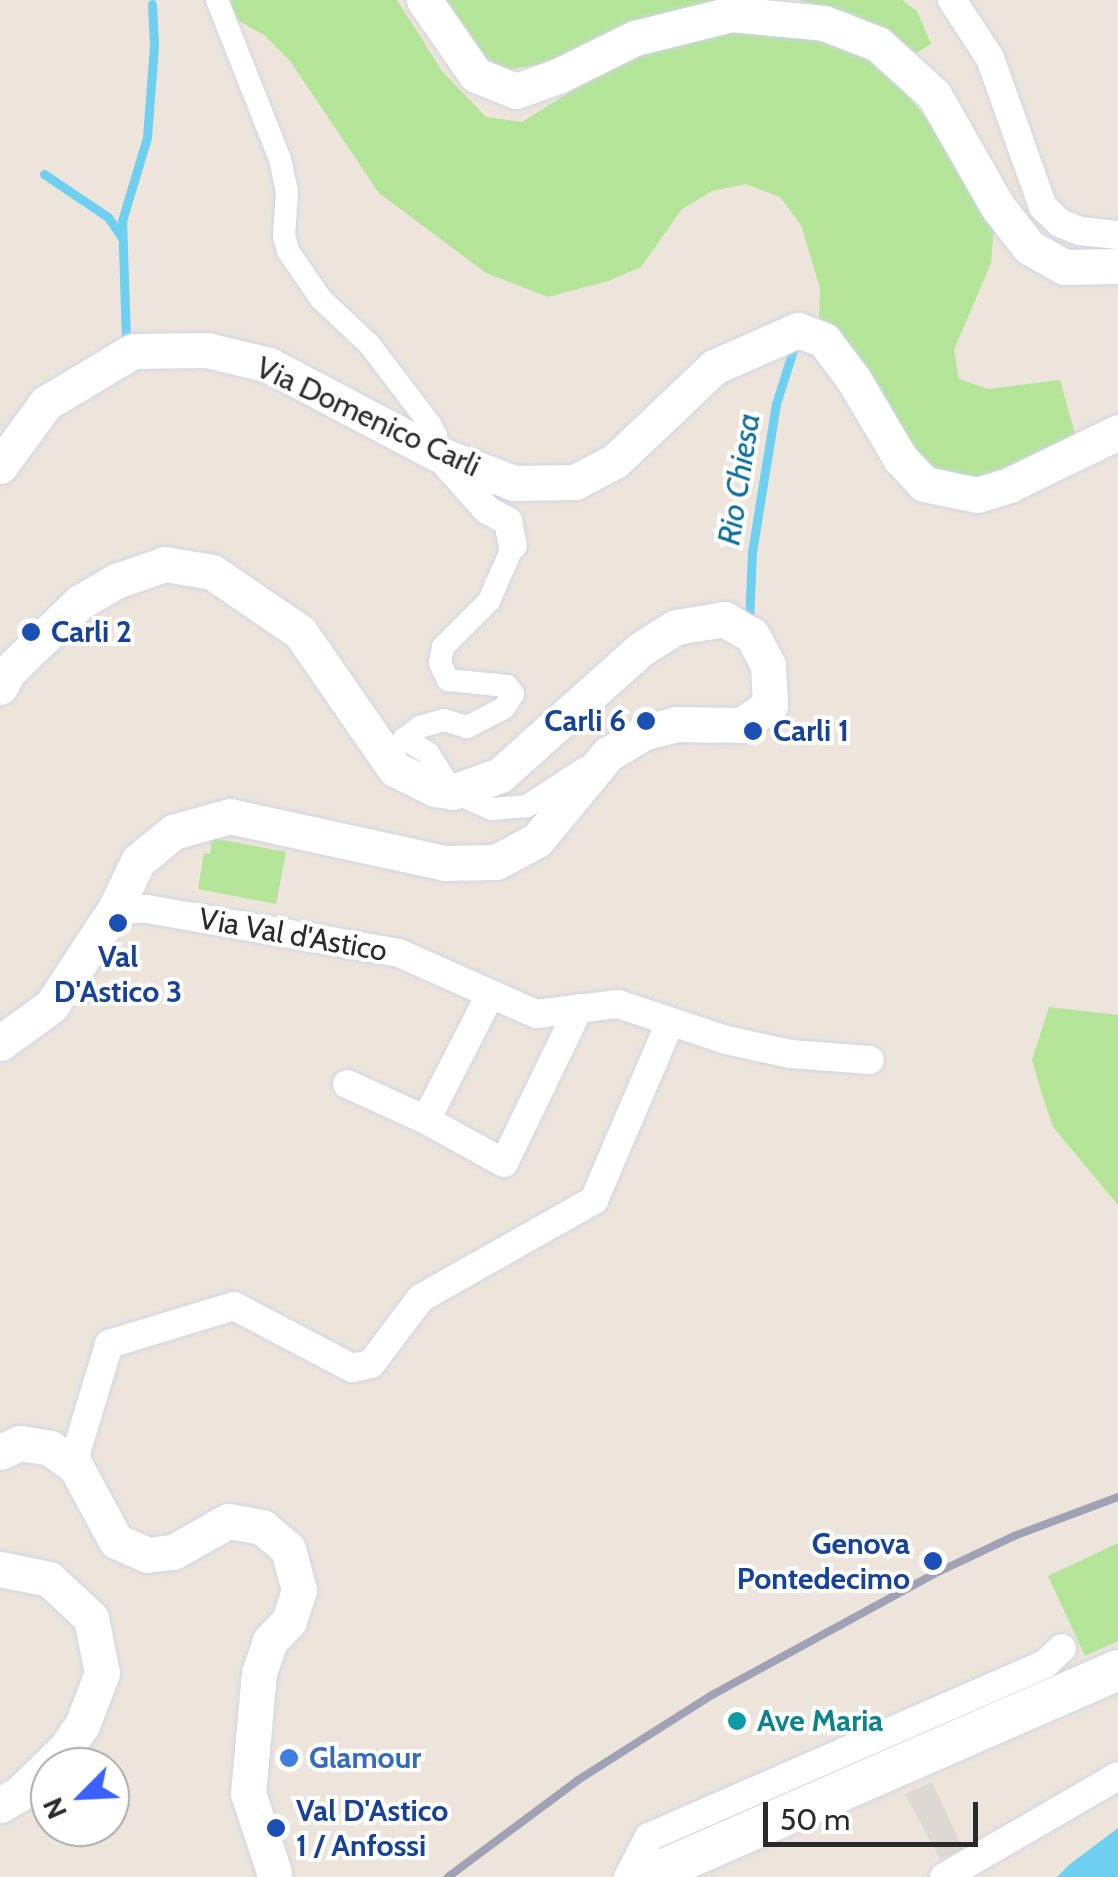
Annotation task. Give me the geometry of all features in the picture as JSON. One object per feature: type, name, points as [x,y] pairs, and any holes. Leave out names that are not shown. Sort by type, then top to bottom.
[{"type":"main road","points":[[645,1877],[1118,1670]]},
{"type":"street","points":[[217,0],[280,159],[287,192],[284,236],[288,252],[322,299],[369,344],[430,424],[436,436],[436,453],[487,510],[508,521],[513,546],[490,601],[443,647],[440,663],[448,680],[507,686],[513,694],[504,708],[466,727],[444,720],[420,728],[404,740],[428,753],[453,792]]},
{"type":"street","points":[[424,0],[476,75],[516,91],[558,76],[635,38],[731,14],[824,22],[878,44],[934,95],[998,207],[1029,247],[1064,267],[1118,266]]},
{"type":"street","points":[[952,0],[990,58],[1044,207],[1060,224],[1080,232],[1118,234]]},
{"type":"street","name":"Via Domenico Carli","points":[[0,466],[46,403],[133,352],[206,350],[269,365],[436,453],[514,483],[576,482],[615,461],[714,367],[798,330],[824,340],[854,380],[900,458],[924,484],[978,496],[1118,432]]},
{"type":"street","points":[[1076,452],[1118,446]]},
{"type":"street","points":[[0,686],[9,671],[80,602],[116,581],[165,564],[212,572],[300,632],[395,769],[435,789],[492,808],[527,806],[645,732],[678,724],[741,725],[770,705],[768,665],[752,635],[724,620],[676,626],[641,649],[500,776],[453,792]]},
{"type":"street","points":[[0,1042],[51,1006],[116,910],[138,861],[173,832],[230,816],[445,863],[496,862],[537,840],[608,754]]},
{"type":"street","name":"Via Val d'Astico","points":[[116,910],[147,909],[399,953],[489,997],[536,1014],[618,1004],[669,1025],[790,1054],[870,1060]]},
{"type":"street","points":[[426,1120],[489,997]]},
{"type":"street","points":[[347,1084],[426,1120],[504,1163],[579,1008]]},
{"type":"street","points":[[76,1467],[77,1450],[110,1344],[234,1306],[352,1368],[371,1364],[421,1298],[594,1200],[669,1025]]},
{"type":"street","points":[[0,1452],[20,1443],[50,1448],[76,1467],[116,1542],[147,1555],[172,1552],[228,1522],[262,1527],[288,1549],[299,1590],[288,1621],[270,1640],[259,1672],[248,1792],[274,1872]]},
{"type":"street","points":[[0,1569],[49,1580],[90,1618],[102,1672],[82,1725],[64,1749],[19,1794],[0,1805]]},
{"type":"street","points":[[628,1877],[649,1838],[1033,1669],[1062,1648]]},
{"type":"street","points":[[944,1877],[1118,1776]]},
{"type":"green space","points":[[203,0],[397,0],[442,71],[486,117],[522,122],[602,72],[642,53],[702,34],[759,32],[838,44],[874,63],[907,94],[944,141],[994,227],[991,263],[954,350],[959,379],[988,389],[1060,380],[1075,434],[1031,461],[988,475],[953,478],[922,462],[835,327],[819,318],[820,288],[801,225],[780,197],[746,184],[712,191],[682,209],[641,267],[608,281],[548,297],[486,273],[379,193],[290,61],[264,35]]},
{"type":"green space","points":[[446,0],[735,0],[545,64],[509,69],[484,59]]},
{"type":"green space","points":[[798,0],[902,0],[917,11],[931,44],[916,53],[850,13]]},
{"type":"green space","points":[[212,838],[286,852],[276,904],[198,889],[204,853],[210,854]]},
{"type":"green space","points":[[1049,1007],[1118,1015],[1118,1205],[1053,1127],[1032,1060]]},
{"type":"green space","points":[[1118,1543],[1118,1641],[1085,1656],[1048,1576]]},
{"type":"shaded area","points":[[932,1782],[963,1849],[940,1859],[905,1794]]},
{"type":"water","points":[[1118,1828],[1118,1877],[1057,1877],[1070,1864]]},
{"type":"waterway","points":[[126,339],[122,221],[147,137],[154,45],[152,4]]},
{"type":"waterway","points":[[44,174],[108,217],[122,238]]},
{"type":"waterway","name":"Rio Chiesa","points":[[749,621],[752,552],[776,404],[794,347]]},
{"type":"railway","points":[[448,1877],[578,1780],[712,1695],[934,1574],[1014,1536],[1118,1497]]},
{"type":"place","name":"Carli 2","points":[[31,632]]},
{"type":"place","name":"Carli 6","points":[[646,721]]},
{"type":"place","name":"Carli 1","points":[[753,731]]},
{"type":"place","name":"Val D'Astico 3","points":[[118,923]]},
{"type":"place","name":"Genova Pontedecimo","points":[[933,1561]]},
{"type":"place","name":"Ave Maria","points":[[737,1721]]},
{"type":"place","name":"Glamour","points":[[289,1758]]},
{"type":"place","name":"Val D'Astico 1 / Anfossi","points":[[276,1828]]}]
